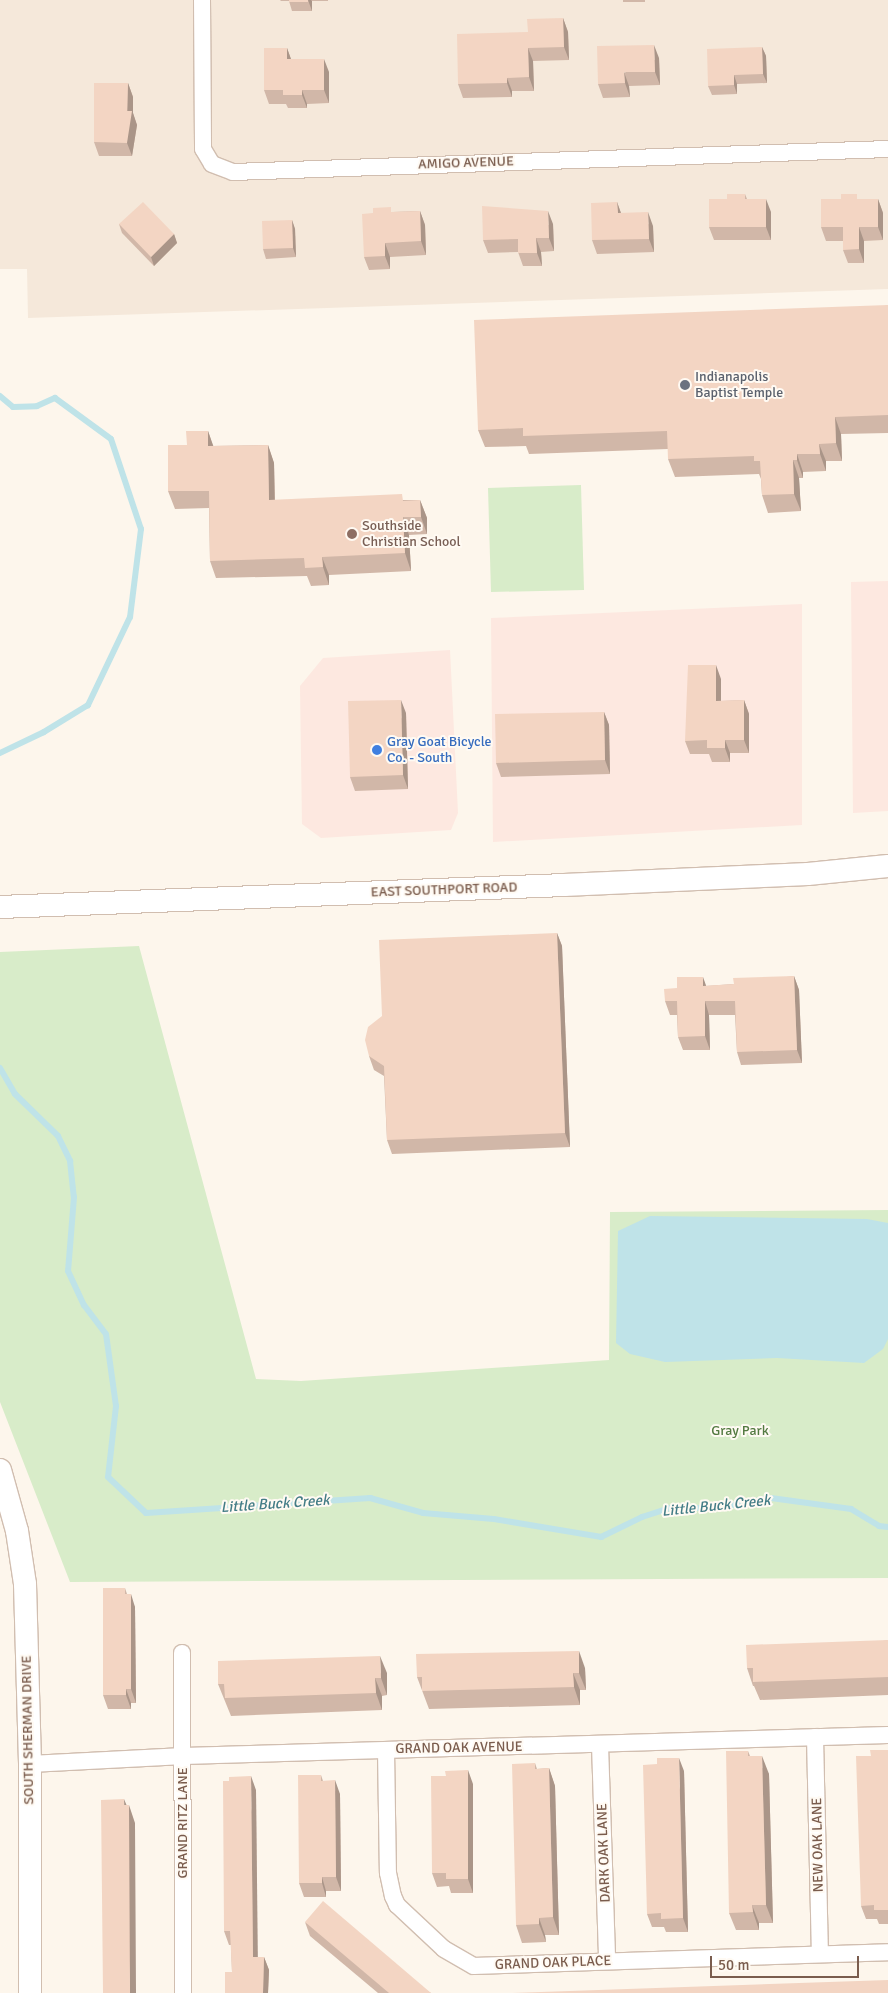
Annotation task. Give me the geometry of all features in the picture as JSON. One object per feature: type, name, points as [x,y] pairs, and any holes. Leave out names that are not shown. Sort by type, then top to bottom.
[{"type":"main road","name":"EAST SOUTHPORT ROAD","points":[[11,907],[808,874],[888,866]]},
{"type":"main road","name":"SOUTH SHERMAN DRIVE","points":[[0,1470],[22,1557],[30,1764],[30,1993]]},
{"type":"street","name":"AMIGO AVENUE","points":[[202,0],[202,143],[212,164],[233,172],[888,149]]},
{"type":"street","name":"GRAND RITZ LANE","points":[[182,1654],[184,1756],[182,1993]]},
{"type":"street","name":"GRAND OAK AVENUE","points":[[30,1764],[184,1756],[888,1735]]},
{"type":"street","name":"NEW OAK LANE","points":[[815,1737],[820,1954]]},
{"type":"street","name":"DARK OAK LANE","points":[[600,1745],[607,1961]]},
{"type":"street","name":"GRAND OAK PLACE","points":[[386,1750],[389,1886],[397,1905],[418,1927],[444,1949],[474,1966],[888,1952]]},
{"type":"shaded area","points":[[0,0],[888,0],[888,289],[28,318],[27,269],[0,269]]},
{"type":"shaded area","points":[[888,581],[888,811],[853,813],[851,582]]},
{"type":"shaded area","points":[[802,604],[802,825],[493,842],[491,618]]},
{"type":"shaded area","points":[[450,650],[458,813],[451,830],[321,838],[302,824],[300,686],[323,658]]},
{"type":"green space","points":[[581,485],[584,590],[491,592],[488,488]]},
{"type":"green space","name":"Gray Park","points":[[139,946],[256,1379],[301,1381],[609,1360],[610,1212],[888,1210],[888,1578],[70,1582],[0,1402],[0,952]]},
{"type":"water","points":[[650,1216],[867,1219],[888,1223],[888,1339],[883,1349],[864,1363],[777,1358],[665,1362],[630,1354],[616,1343],[618,1231]]},
{"type":"building","points":[[289,0],[308,0],[308,2],[289,2]]},
{"type":"building","points":[[563,18],[564,47],[528,48],[529,77],[507,78],[507,83],[458,84],[457,34],[528,32],[527,19]]},
{"type":"building","points":[[654,45],[655,72],[624,72],[625,83],[598,84],[597,46]]},
{"type":"building","points":[[762,47],[763,74],[734,75],[734,85],[708,86],[707,49]]},
{"type":"building","points":[[264,48],[287,48],[287,59],[324,59],[324,90],[302,90],[302,95],[283,95],[283,90],[264,90]]},
{"type":"building","points":[[94,83],[128,83],[127,111],[132,111],[127,143],[94,142]]},
{"type":"building","points":[[727,194],[745,194],[745,199],[766,199],[766,227],[709,227],[709,199],[727,199]]},
{"type":"building","points":[[841,194],[857,194],[857,199],[878,199],[878,227],[859,227],[859,249],[843,250],[843,227],[821,227],[821,199],[841,199]]},
{"type":"building","points":[[143,202],[174,234],[151,257],[119,224]]},
{"type":"building","points":[[617,202],[618,213],[648,212],[649,239],[592,240],[591,203]]},
{"type":"building","points":[[482,206],[548,211],[549,238],[536,238],[537,253],[518,253],[518,239],[483,240]]},
{"type":"building","points":[[391,207],[391,212],[420,211],[421,241],[385,243],[385,256],[364,257],[362,214],[373,213],[373,208]]},
{"type":"building","points":[[292,220],[293,248],[263,249],[262,221]]},
{"type":"building","name":"Indianapolis Baptist Temple","points":[[888,305],[888,415],[835,417],[836,443],[819,444],[820,454],[797,454],[797,460],[793,460],[794,494],[762,495],[760,461],[754,461],[754,456],[668,459],[667,431],[523,436],[523,428],[478,430],[474,320]]},
{"type":"building","points":[[186,431],[208,431],[208,446],[268,445],[269,500],[402,494],[403,501],[420,500],[421,517],[403,517],[405,553],[322,557],[323,567],[305,568],[304,558],[210,561],[209,491],[168,491],[168,445],[187,445]]},
{"type":"building","points":[[688,665],[716,665],[716,701],[744,700],[744,740],[725,740],[725,748],[707,748],[707,740],[685,741]]},
{"type":"building","points":[[401,700],[403,775],[350,777],[348,701]]},
{"type":"building","points":[[604,712],[605,760],[496,763],[495,714]]},
{"type":"building","points":[[557,933],[565,1133],[387,1140],[384,1066],[369,1056],[365,1040],[368,1027],[382,1016],[379,940]]},
{"type":"building","points":[[794,976],[797,1050],[737,1052],[735,1001],[705,1001],[705,1036],[678,1037],[677,1001],[665,1001],[664,989],[677,988],[677,977],[703,977],[703,986],[734,984],[733,978]]},
{"type":"building","points":[[103,1588],[125,1588],[125,1594],[131,1594],[131,1689],[126,1689],[126,1695],[103,1695]]},
{"type":"building","points":[[888,1640],[888,1677],[753,1682],[753,1668],[747,1668],[746,1645]]},
{"type":"building","points":[[579,1651],[579,1673],[573,1673],[574,1687],[422,1691],[422,1677],[417,1677],[416,1654]]},
{"type":"building","points":[[380,1656],[381,1678],[375,1678],[376,1693],[225,1698],[224,1684],[218,1684],[218,1661]]},
{"type":"building","points":[[870,1750],[888,1750],[888,1910],[874,1910],[874,1905],[861,1906],[856,1756],[871,1756]]},
{"type":"building","points":[[726,1751],[748,1751],[748,1756],[762,1756],[766,1905],[752,1905],[753,1912],[729,1913]]},
{"type":"building","points":[[657,1758],[679,1758],[683,1918],[661,1919],[661,1913],[647,1914],[643,1765],[657,1764]]},
{"type":"building","points":[[535,1763],[535,1769],[549,1768],[553,1917],[539,1918],[539,1924],[516,1925],[512,1764]]},
{"type":"building","points":[[468,1770],[468,1879],[446,1879],[446,1873],[432,1873],[431,1776],[446,1776],[445,1771]]},
{"type":"building","points":[[298,1775],[321,1775],[321,1781],[335,1780],[336,1877],[322,1877],[322,1883],[299,1883]]},
{"type":"building","points":[[251,1776],[253,1957],[264,1957],[263,1993],[225,1993],[225,1972],[232,1972],[230,1931],[224,1931],[223,1781],[229,1781],[229,1777]]},
{"type":"building","points":[[124,1799],[124,1805],[129,1805],[130,1993],[103,1993],[101,1800]]},
{"type":"building","points":[[323,1901],[431,1993],[389,1993],[305,1922]]},
{"type":"building","points":[[888,1980],[888,1993],[512,1993]]},
{"type":"waterway","name":"Little Buck Creek","points":[[0,396],[13,407],[37,406],[55,398],[111,439],[141,529],[130,617],[88,705],[44,732],[0,753]]},
{"type":"waterway","name":"Little Buck Creek","points":[[0,1068],[15,1094],[58,1136],[70,1161],[74,1197],[68,1271],[84,1305],[106,1334],[116,1406],[108,1477],[146,1513],[370,1498],[423,1513],[494,1519],[601,1537],[642,1517],[670,1508],[718,1508],[771,1498],[851,1509],[879,1526],[888,1527]]},
{"type":"place","name":"Indianapolis Baptist Temple","points":[[685,385]]},
{"type":"place","name":"Southside Christian School","points":[[352,534]]},
{"type":"place","name":"Gray Goat Bicycle Co. - South","points":[[377,750]]}]
